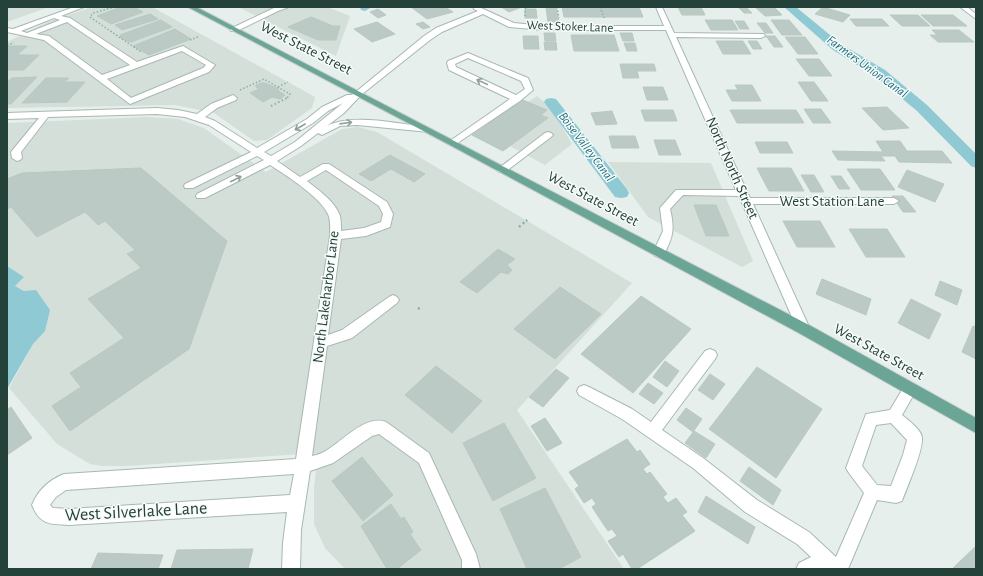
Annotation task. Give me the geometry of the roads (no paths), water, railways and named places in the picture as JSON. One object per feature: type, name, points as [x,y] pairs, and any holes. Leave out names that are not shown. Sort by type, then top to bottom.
[{"type":"main road","name":"West State Street","points":[[192,7],[804,329],[976,426]]},
{"type":"street","points":[[9,31],[60,7]]},
{"type":"street","points":[[9,31],[81,7]]},
{"type":"street","points":[[234,29],[276,8],[286,7]]},
{"type":"street","name":"West Stoker Lane","points":[[474,7],[482,12],[512,24],[544,28],[761,36]]},
{"type":"street","name":"North North Street","points":[[660,7],[804,329]]},
{"type":"street","points":[[963,7],[976,17]]},
{"type":"street","points":[[298,144],[341,111],[358,93],[427,38],[439,30],[482,12]]},
{"type":"street","points":[[53,16],[68,19],[136,65]]},
{"type":"street","points":[[28,35],[68,19]]},
{"type":"street","points":[[9,31],[46,38],[130,101]]},
{"type":"street","points":[[101,78],[183,48],[211,65],[206,70],[130,101],[123,112]]},
{"type":"street","points":[[453,143],[517,99],[529,90],[529,86],[525,80],[468,55],[451,63],[452,68],[517,99]]},
{"type":"street","points":[[189,186],[256,152],[310,121],[325,109],[358,93]]},
{"type":"street","points":[[199,117],[214,106],[235,95]]},
{"type":"street","name":"North Lakeharbor Lane","points":[[7,116],[123,112],[179,112],[199,117],[212,123],[300,181],[322,200],[334,214],[336,236],[303,466],[296,503],[290,550],[291,569]]},
{"type":"street","points":[[17,158],[16,152],[46,114]]},
{"type":"street","points":[[201,196],[338,124],[357,122],[426,130]]},
{"type":"street","points":[[502,170],[548,135]]},
{"type":"street","points":[[300,181],[326,166],[383,204],[388,214],[386,224],[366,232],[336,236]]},
{"type":"street","name":"West Station Lane","points":[[659,253],[668,237],[668,221],[665,208],[680,192],[745,197],[894,201]]},
{"type":"street","points":[[321,343],[347,334],[392,300]]},
{"type":"street","points":[[652,432],[710,355]]},
{"type":"street","points":[[894,416],[910,389]]},
{"type":"street","points":[[584,391],[627,414],[698,463],[750,506],[803,538],[838,569],[873,492]]},
{"type":"street","points":[[894,416],[915,438],[911,455],[896,495],[873,492],[854,468],[871,419],[894,416]]},
{"type":"street","points":[[303,466],[328,458],[368,430],[380,427],[424,458],[470,560],[471,569]]},
{"type":"street","name":"West Silverlake Lane","points":[[296,503],[69,517],[49,516],[40,505],[50,491],[64,482],[303,466]]},
{"type":"street","points":[[806,569],[811,565],[830,569]]},
{"type":"water","points":[[7,266],[24,277],[15,286],[24,291],[36,290],[50,310],[45,331],[33,344],[7,389]]},
{"type":"waterway","name":"Farmers Union Canal","points":[[789,7],[837,47],[880,73],[922,108],[976,163]]},
{"type":"waterway","name":"Boise Valley Canal","points":[[551,102],[621,193]]}]
